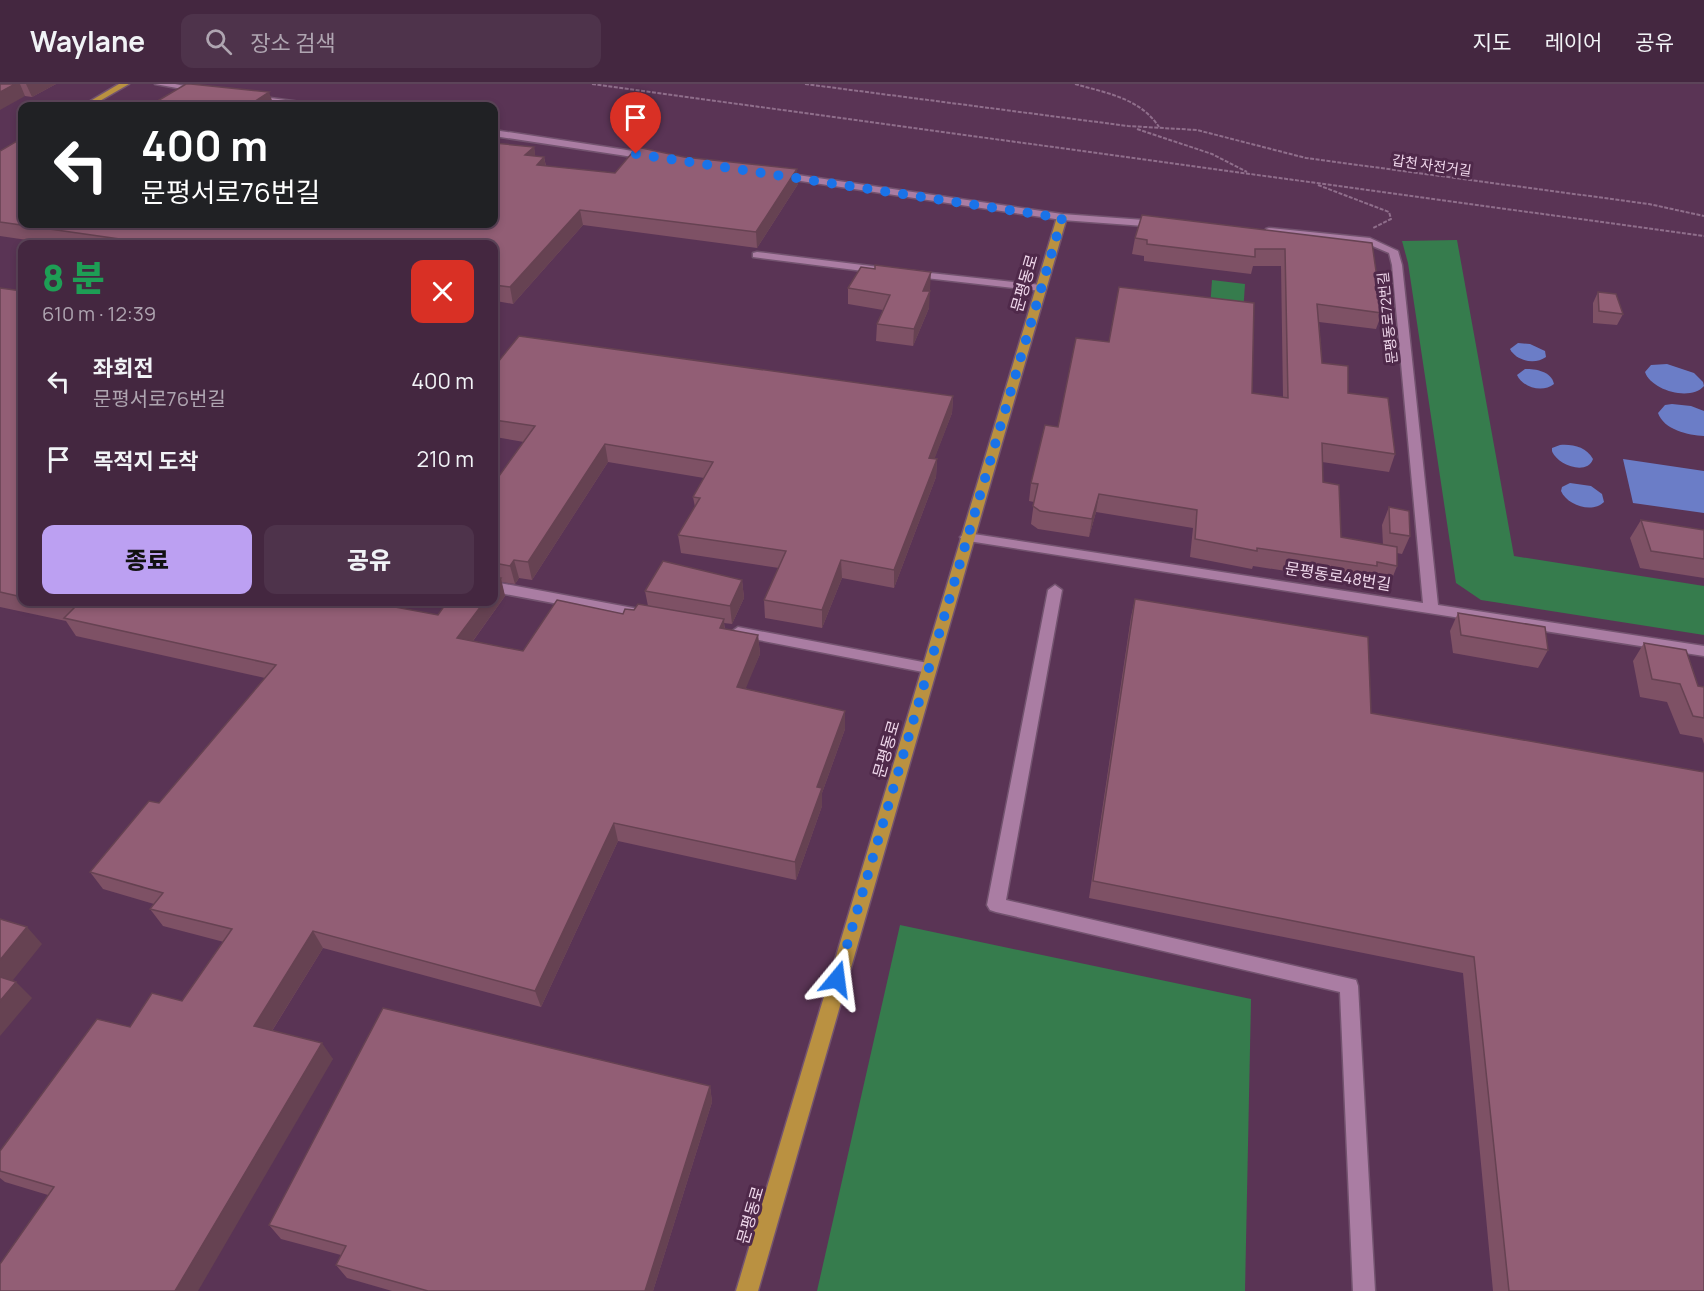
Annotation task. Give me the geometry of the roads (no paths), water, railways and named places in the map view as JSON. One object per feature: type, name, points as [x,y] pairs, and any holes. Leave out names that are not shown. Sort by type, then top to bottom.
[{"type":"main road","points":[[93,102],[125,84]]},
{"type":"main road","name":"문평동로","points":[[747,1291],[928,668],[1062,218]]},
{"type":"street","points":[[159,84],[212,91]]},
{"type":"street","points":[[243,96],[286,102]]},
{"type":"street","points":[[498,134],[659,158]]},
{"type":"street","points":[[766,174],[1062,218],[1174,225]]},
{"type":"street","name":"문평동로72번길","points":[[1258,231],[1370,241],[1393,251],[1397,265],[1431,608]]},
{"type":"street","points":[[757,255],[895,272]]},
{"type":"street","points":[[906,273],[1041,288]]},
{"type":"street","name":"문평동로48번길","points":[[967,537],[1704,651]]},
{"type":"street","points":[[498,588],[658,617]]},
{"type":"street","points":[[1055,590],[996,905],[1349,986],[1364,1291]]},
{"type":"street","points":[[728,631],[928,668]]},
{"type":"water","points":[[1518,343],[1530,344],[1545,351],[1546,357],[1537,361],[1521,359],[1510,349]]},
{"type":"water","points":[[1667,364],[1694,373],[1704,386],[1690,393],[1663,389],[1655,384],[1645,372],[1651,365]]},
{"type":"water","points":[[1525,369],[1538,370],[1550,376],[1554,384],[1539,389],[1528,386],[1517,375]]},
{"type":"water","points":[[1665,405],[1691,406],[1704,411],[1704,436],[1684,433],[1665,424],[1658,413]]},
{"type":"water","points":[[1560,445],[1579,447],[1593,459],[1585,467],[1572,467],[1560,461],[1552,451],[1552,448]]},
{"type":"water","points":[[1623,459],[1704,471],[1704,513],[1633,503]]},
{"type":"water","points":[[1570,483],[1591,486],[1602,494],[1604,502],[1593,507],[1574,504],[1561,491],[1562,487]]}]
